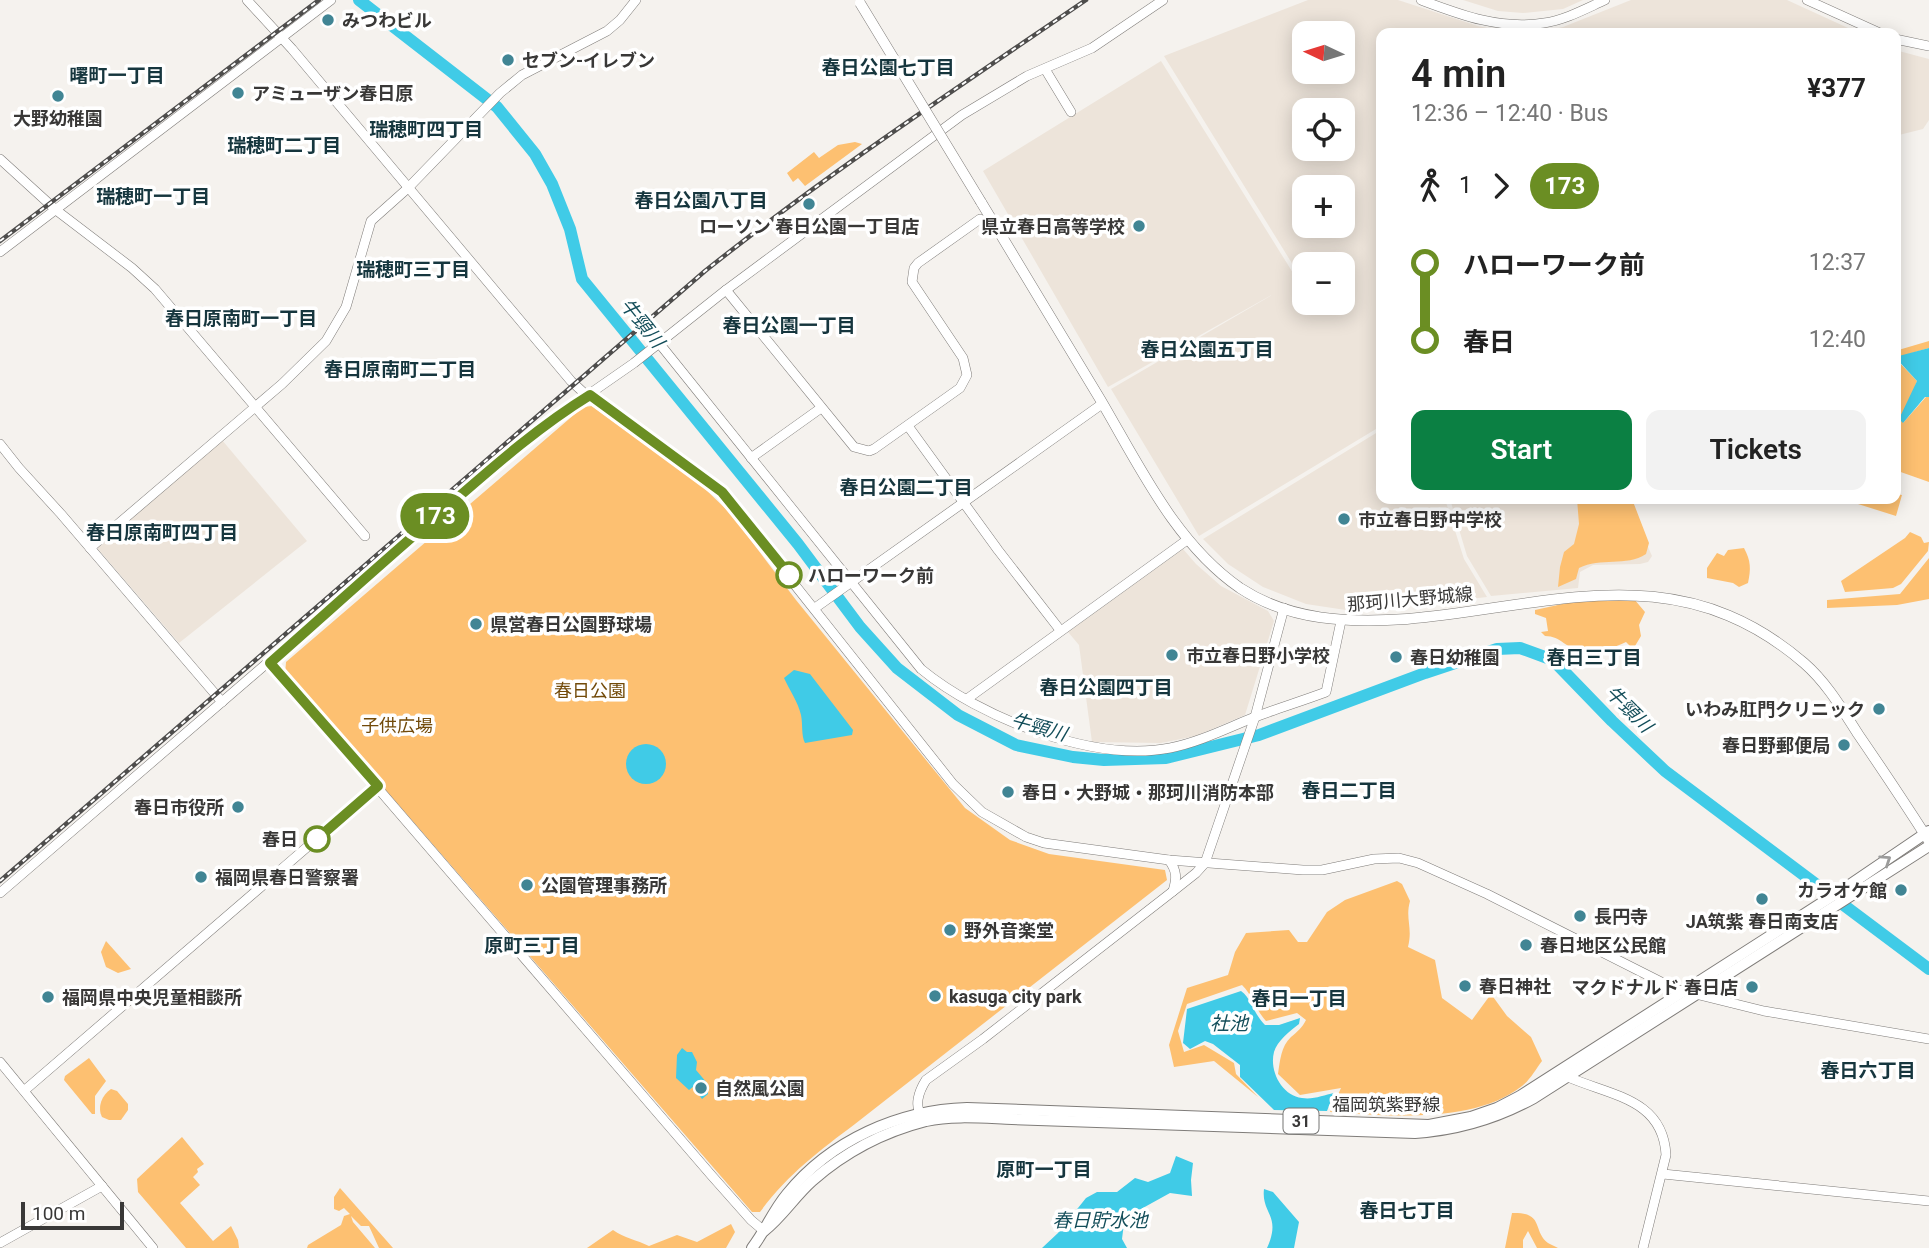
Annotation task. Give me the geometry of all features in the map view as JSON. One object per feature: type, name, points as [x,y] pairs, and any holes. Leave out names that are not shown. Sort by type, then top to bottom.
[{"type":"main road","name":"那珂川大野城線","points":[[860,1],[1147,480],[1187,540],[1239,587],[1262,601],[1311,617],[1341,621],[1370,622],[1446,615],[1584,596],[1627,594],[1692,602],[1717,611],[1751,626],[1806,665],[1829,690],[1928,838]]},
{"type":"main road","name":"福岡筑紫野線","points":[[752,1248],[764,1231],[774,1224],[809,1184],[843,1157],[923,1117],[967,1108],[1429,1125],[1497,1108],[1689,993],[1928,838]]},
{"type":"main road","name":"福岡筑紫野線","points":[[923,1117],[1434,1132],[1473,1125],[1507,1113],[1568,1077],[1689,993]]},
{"type":"street","points":[[247,0],[571,381],[722,492],[953,784],[982,812],[1044,844],[1169,860],[1322,870],[1374,859],[1399,858],[1418,863],[1488,894],[1689,993],[1765,1011],[1929,1039]]},
{"type":"street","points":[[0,252],[331,0]]},
{"type":"street","points":[[90,548],[255,408],[326,341],[346,307],[371,222],[408,188],[500,93],[533,67],[607,31],[636,0]]},
{"type":"street","points":[[0,893],[270,663],[361,580],[562,412],[634,363],[726,290],[962,115],[1004,88],[1092,48],[1163,0]]},
{"type":"street","points":[[1421,0],[1468,17],[1520,26],[1569,16],[1605,0]]},
{"type":"street","points":[[1807,0],[1869,28]]},
{"type":"street","points":[[1901,40],[1929,46]]},
{"type":"street","points":[[1045,69],[1071,112]]},
{"type":"street","points":[[0,159],[56,209],[155,289],[365,536]]},
{"type":"street","points":[[726,290],[854,447],[861,450],[874,449],[960,388],[967,375],[963,358],[912,282],[914,268],[918,263],[980,219]]},
{"type":"street","points":[[659,343],[921,669],[941,685],[967,699],[1053,738],[1095,748],[1168,748],[1207,737],[1326,692],[1341,621]]},
{"type":"street","points":[[816,608],[1102,404]]},
{"type":"street","points":[[751,458],[821,408]]},
{"type":"street","points":[[908,426],[1060,631]]},
{"type":"street","points":[[0,444],[222,702]]},
{"type":"street","points":[[967,699],[1187,540]]},
{"type":"street","points":[[923,1117],[917,1101],[926,1080],[1172,892],[1205,863],[1255,717],[1284,608]]},
{"type":"street","points":[[270,663],[712,1176],[764,1231]]},
{"type":"street","points":[[25,1090],[378,786]]},
{"type":"street","points":[[1169,860],[1176,870],[1177,878],[1172,892]]},
{"type":"street","points":[[0,1062],[153,1248]]},
{"type":"street","points":[[1568,1077],[1640,1106],[1660,1126],[1666,1155],[1643,1248]]},
{"type":"street","points":[[1663,1174],[1929,1201]]},
{"type":"street","points":[[0,1243],[102,1186]]},
{"type":"shaded area","points":[[1308,0],[1398,0],[1487,28],[1376,28],[1376,429],[1199,536],[1111,389],[1277,292],[1108,387],[983,171],[1161,61],[1292,271],[1292,315],[1355,315],[1355,252],[1292,252],[1292,263],[1164,56]]},
{"type":"shaded area","points":[[1463,0],[1583,0],[1563,9],[1523,13],[1498,11]]},
{"type":"shaded area","points":[[1631,0],[1787,0],[1848,28],[1558,28]]},
{"type":"shaded area","points":[[1901,52],[1929,59],[1929,120],[1923,129],[1901,134]]},
{"type":"shaded area","name":"市立春日野中学校","points":[[1376,433],[1376,504],[1447,504],[1464,559],[1487,597],[1359,612],[1306,604],[1263,587],[1228,564],[1203,539]]},
{"type":"shaded area","points":[[222,440],[307,541],[179,643],[98,547]]},
{"type":"shaded area","points":[[1451,504],[1629,504],[1652,556],[1648,562],[1640,564],[1593,565],[1580,572],[1578,588],[1491,596],[1467,556]]},
{"type":"shaded area","name":"市立春日野小学校","points":[[1183,549],[1221,586],[1268,611],[1274,621],[1245,715],[1196,736],[1161,743],[1092,742],[1079,645],[1068,632]]},
{"type":"green space","points":[[855,142],[862,144],[805,186],[798,178],[793,182],[787,173],[814,152],[819,158],[838,145]]},
{"type":"green space","points":[[1929,341],[1929,348],[1901,356],[1901,349]]},
{"type":"green space","points":[[1901,364],[1917,381],[1903,423],[1926,397],[1929,397],[1929,482],[1901,472]]},
{"type":"green space","name":"春日公園","points":[[592,406],[702,486],[730,513],[796,600],[965,808],[1010,840],[1049,854],[1165,870],[1167,880],[816,1154],[781,1186],[760,1212],[752,1212],[285,674],[286,662],[583,407]]},
{"type":"green space","points":[[1577,504],[1634,504],[1649,543],[1646,554],[1630,560],[1596,563],[1579,568],[1576,579],[1558,587],[1564,552],[1574,544],[1579,524]]},
{"type":"green space","points":[[1858,504],[1899,504],[1896,516]]},
{"type":"green space","points":[[1910,532],[1921,537],[1924,543],[1929,542],[1928,551],[1901,584],[1893,588],[1845,592],[1841,581]]},
{"type":"green space","points":[[1744,548],[1750,565],[1748,583],[1739,587],[1733,583],[1707,578],[1707,568],[1717,553],[1724,556],[1728,550]]},
{"type":"green space","points":[[1929,558],[1929,599],[1897,605],[1827,608],[1827,600],[1900,594]]},
{"type":"green space","points":[[1634,599],[1645,612],[1639,625],[1641,636],[1635,646],[1626,642],[1598,652],[1581,652],[1555,638],[1545,636],[1541,632],[1548,631],[1546,618],[1535,614],[1535,610],[1576,601]]},
{"type":"green space","points":[[1397,881],[1402,884],[1410,901],[1408,947],[1435,960],[1442,998],[1472,1020],[1491,994],[1507,1016],[1531,1037],[1542,1061],[1522,1086],[1480,1107],[1455,1112],[1403,1116],[1330,1112],[1341,1088],[1300,1095],[1278,1074],[1285,1045],[1306,1020],[1297,1013],[1266,1021],[1242,985],[1187,1004],[1178,1031],[1184,1052],[1204,1045],[1234,1063],[1236,1074],[1258,1097],[1214,1061],[1174,1067],[1169,1045],[1187,988],[1228,975],[1235,952],[1246,933],[1289,930],[1298,942],[1307,942],[1327,912],[1345,900]]},
{"type":"green space","points":[[106,941],[131,969],[118,973],[106,967],[101,952]]},
{"type":"green space","points":[[89,1058],[106,1081],[95,1096],[95,1114],[92,1114],[64,1080],[65,1076]]},
{"type":"green space","points":[[111,1089],[117,1091],[128,1104],[128,1110],[121,1120],[102,1117],[101,1102]]},
{"type":"green space","points":[[182,1137],[204,1164],[197,1169],[198,1172],[193,1177],[200,1185],[180,1203],[213,1241],[231,1226],[239,1248],[186,1248],[138,1192],[137,1179]]},
{"type":"green space","points":[[340,1188],[393,1248],[379,1248],[369,1226],[361,1226],[351,1216],[375,1248],[307,1248],[341,1225],[344,1216],[350,1214],[344,1208],[339,1211],[334,1209],[334,1197]]},
{"type":"green space","points":[[1512,1213],[1534,1219],[1543,1238],[1558,1248],[1537,1248],[1528,1231],[1523,1240],[1523,1248],[1505,1248]]},
{"type":"green space","points":[[731,1224],[735,1232],[726,1248],[587,1248],[613,1230],[649,1246],[677,1235],[697,1242]]},
{"type":"water","points":[[1929,348],[1929,397],[1925,397],[1903,423],[1901,415],[1917,381],[1901,364],[1901,355]]},
{"type":"water","points":[[794,670],[810,674],[853,730],[852,735],[805,743],[800,710],[784,678]]},
{"type":"water","points":[[646,744],[660,750],[666,764],[660,778],[646,784],[632,778],[626,764],[632,750]]},
{"type":"water","name":"社池","points":[[1241,991],[1265,1025],[1279,1025],[1300,1018],[1299,1024],[1284,1036],[1274,1052],[1275,1074],[1283,1088],[1295,1096],[1310,1098],[1334,1093],[1327,1111],[1274,1110],[1240,1077],[1240,1065],[1213,1044],[1205,1041],[1190,1049],[1183,1043],[1187,1009]]},
{"type":"water","points":[[682,1048],[692,1052],[697,1062],[696,1070],[707,1083],[708,1094],[702,1099],[693,1087],[689,1090],[676,1078],[677,1055]]},
{"type":"water","name":"春日貯水池","points":[[1176,1156],[1193,1163],[1192,1196],[1170,1193],[1132,1214],[1124,1223],[1122,1239],[1127,1248],[1042,1248],[1058,1233],[1086,1198],[1097,1192],[1117,1192],[1135,1178],[1148,1182],[1170,1173]]},
{"type":"water","points":[[1264,1189],[1273,1192],[1299,1222],[1294,1248],[1267,1248],[1272,1221],[1265,1204]]},
{"type":"waterway","name":"牛頸川","points":[[359,0],[497,107],[535,154],[552,184],[570,229],[582,279],[798,544],[860,627],[897,668],[958,715],[1016,745],[1073,757],[1104,760],[1166,758],[1259,735],[1497,649],[1520,648],[1553,660],[1665,771],[1929,969]]},
{"type":"railway","points":[[0,241],[319,0]]},
{"type":"railway","points":[[0,881],[705,271],[845,166],[1086,0]]},
{"type":"bus line","name":"173","points":[[317,839],[378,786],[270,663],[521,444],[562,412],[590,395],[722,492],[789,575]]},
{"type":"place","name":"みつわビル","points":[[328,20]]},
{"type":"place","name":"セブン-イレブン","points":[[508,60]]},
{"type":"place","name":"アミューザン春日原","points":[[238,93]]},
{"type":"place","name":"大野幼稚園","points":[[58,96]]},
{"type":"place","name":"ローソン 春日公園一丁目店","points":[[809,204]]},
{"type":"place","name":"県立春日高等学校","points":[[1139,226]]},
{"type":"place","name":"市立春日野中学校","points":[[1344,519]]},
{"type":"place","name":"ハローワーク前","points":[[789,575]]},
{"type":"place","name":"県営春日公園野球場","points":[[476,624]]},
{"type":"place","name":"市立春日野小学校","points":[[1172,655]]},
{"type":"place","name":"春日幼稚園","points":[[1396,657]]},
{"type":"place","name":"いわみ肛門クリニック","points":[[1879,709]]},
{"type":"place","name":"春日野郵便局","points":[[1844,745]]},
{"type":"place","name":"春日・大野城・那珂川消防本部","points":[[1008,792]]},
{"type":"place","name":"春日市役所","points":[[238,807]]},
{"type":"place","name":"春日","points":[[317,839]]},
{"type":"place","name":"福岡県春日警察署","points":[[201,877]]},
{"type":"place","name":"公園管理事務所","points":[[527,885]]},
{"type":"place","name":"カラオケ館","points":[[1901,890]]},
{"type":"place","name":"JA筑紫 春日南支店","points":[[1762,899]]},
{"type":"place","name":"長円寺","points":[[1580,916]]},
{"type":"place","name":"野外音楽堂","points":[[950,930]]},
{"type":"place","name":"春日地区公民館","points":[[1526,945]]},
{"type":"place","name":"春日神社","points":[[1465,986]]},
{"type":"place","name":"マクドナルド 春日店","points":[[1752,987]]},
{"type":"place","name":"kasuga city park","points":[[935,996]]},
{"type":"place","name":"福岡県中央児童相談所","points":[[48,997]]},
{"type":"place","name":"自然風公園","points":[[701,1088]]},
{"type":"district","name":"春日公園七丁目","points":[[888,67]]},
{"type":"district","name":"曙町一丁目","points":[[117,75]]},
{"type":"district","name":"瑞穂町四丁目","points":[[426,129]]},
{"type":"district","name":"瑞穂町二丁目","points":[[284,145]]},
{"type":"district","name":"瑞穂町一丁目","points":[[153,196]]},
{"type":"district","name":"春日公園八丁目","points":[[701,200]]},
{"type":"district","name":"瑞穂町三丁目","points":[[413,269]]},
{"type":"district","name":"春日原南町一丁目","points":[[241,318]]},
{"type":"district","name":"春日公園一丁目","points":[[789,325]]},
{"type":"district","name":"春日公園五丁目","points":[[1207,349]]},
{"type":"district","name":"春日原南町二丁目","points":[[400,369]]},
{"type":"district","name":"春日公園二丁目","points":[[906,487]]},
{"type":"district","name":"春日原南町四丁目","points":[[162,532]]},
{"type":"district","name":"春日三丁目","points":[[1594,657]]},
{"type":"district","name":"春日公園四丁目","points":[[1106,687]]},
{"type":"district","name":"春日二丁目","points":[[1349,790]]},
{"type":"district","name":"原町三丁目","points":[[532,945]]},
{"type":"district","name":"春日一丁目","points":[[1299,998]]},
{"type":"district","name":"春日六丁目","points":[[1868,1070]]},
{"type":"district","name":"原町一丁目","points":[[1044,1169]]},
{"type":"district","name":"春日七丁目","points":[[1407,1210]]},
{"type":"park label","name":"子供広場","points":[[397,725]]}]
